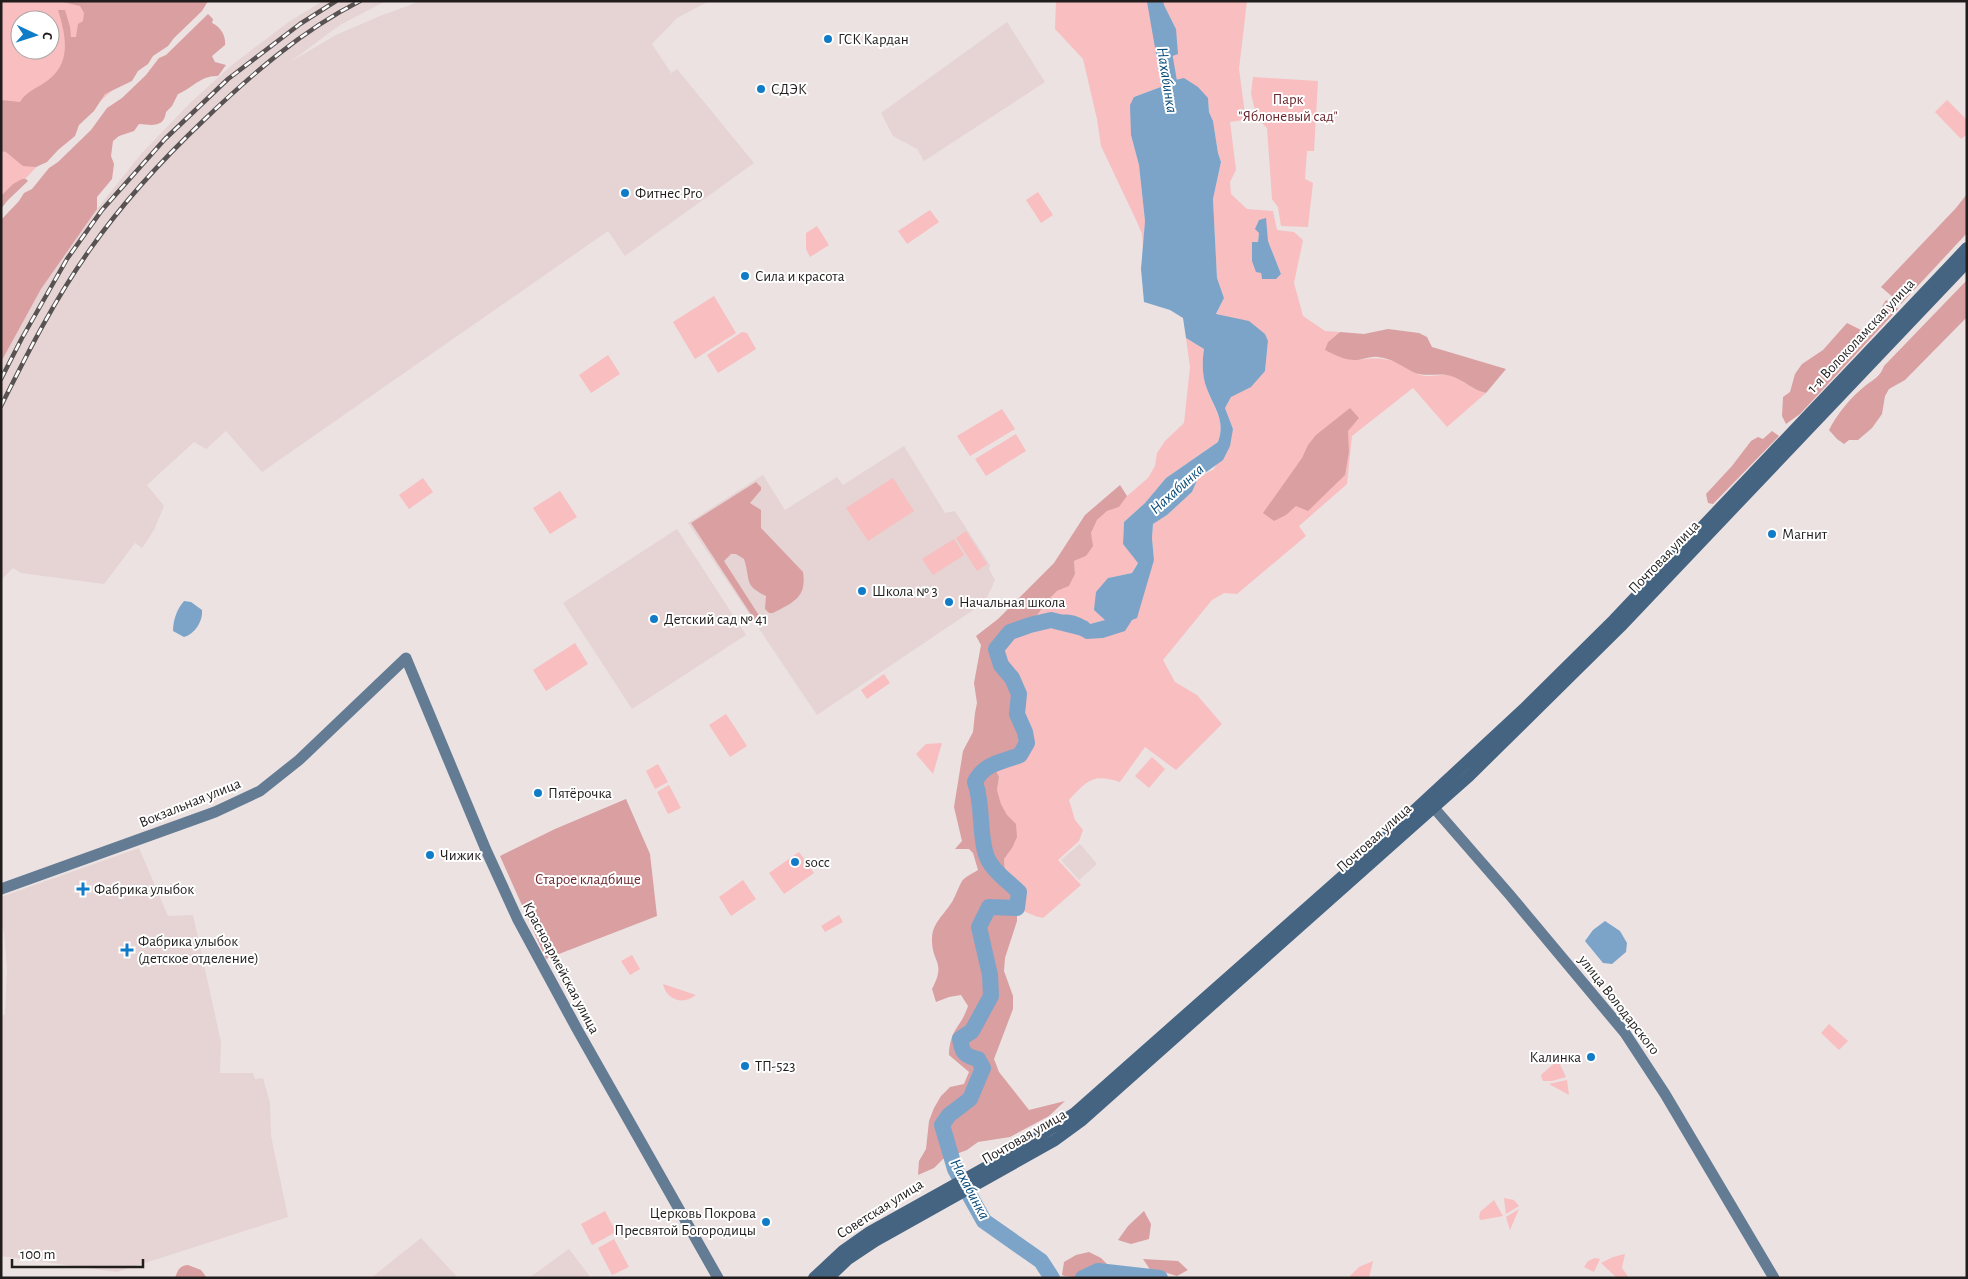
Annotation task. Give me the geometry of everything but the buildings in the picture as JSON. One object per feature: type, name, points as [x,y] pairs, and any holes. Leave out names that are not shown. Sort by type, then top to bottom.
[{"type":"main road","name":"1-я Волоколамская улица","points":[[1782,451],[1967,248]]},
{"type":"main road","name":"1-я Волоколамская улица","points":[[1782,451],[1967,262]]},
{"type":"main road","name":"Почтовая улица","points":[[944,1195],[980,1175],[1075,1113],[1331,886],[1430,803],[1469,776],[1620,627],[1782,451]]},
{"type":"main road","name":"Советская улица","points":[[814,1278],[843,1251],[870,1232],[944,1195]]},
{"type":"main road","name":"Советская улица","points":[[828,1278],[848,1259],[944,1195]]},
{"type":"street","name":"Вокзальная улица","points":[[1,889],[215,812],[260,791],[299,760],[406,658]]},
{"type":"street","name":"Красноармейская улица","points":[[406,658],[486,850],[518,920],[577,1029],[718,1278]]},
{"type":"street","name":"улица Володарского","points":[[1430,803],[1625,1033],[1656,1078],[1774,1278]]},
{"type":"shaded area","points":[[323,1],[386,1],[340,25],[290,62],[336,35],[421,1],[709,1],[677,18],[652,44],[671,73],[677,69],[754,163],[625,256],[608,231],[262,472],[226,431],[206,449],[194,442],[147,485],[164,506],[154,530],[142,548],[135,543],[104,584],[21,573],[13,568],[1,580],[1,362],[41,289],[97,209],[141,154],[190,103],[232,65],[290,21]]},
{"type":"shaded area","points":[[1007,22],[1045,82],[924,161],[917,149],[893,136],[881,113]]},
{"type":"shaded area","name":"Школа № 3","points":[[904,446],[945,513],[955,511],[990,565],[989,569],[995,580],[985,602],[817,715],[688,523],[763,475],[785,510],[837,477],[843,485]]},
{"type":"shaded area","name":"Детский сад № 41","points":[[677,529],[746,635],[632,709],[563,603]]},
{"type":"shaded area","points":[[1080,844],[1097,864],[1079,880],[1061,860]]},
{"type":"shaded area","points":[[139,848],[168,916],[193,915],[221,1042],[220,1073],[253,1073],[255,1079],[263,1078],[270,1103],[271,1136],[288,1217],[117,1272],[1,1256],[1,1017],[5,1014],[7,969],[4,932],[1,924],[1,897]]},
{"type":"shaded area","points":[[421,1238],[458,1278],[371,1278]]},
{"type":"shaded area","points":[[569,1249],[591,1278],[529,1278]]},
{"type":"green space","points":[[1,1],[209,1],[94,107],[1,204]]},
{"type":"green space","points":[[58,1],[208,1],[202,11],[168,46],[153,56],[148,64],[138,71],[132,81],[105,94],[94,111],[79,125],[75,136],[47,162],[36,167],[23,166],[6,152],[1,151],[1,100],[20,102],[28,93],[53,76],[60,68],[65,50],[65,40],[60,10],[65,10],[71,37],[76,37],[78,24],[83,21],[84,13],[80,6]]},
{"type":"green space","points":[[1056,1],[1152,1],[1167,58],[1176,29],[1162,1],[1247,1],[1239,69],[1245,114],[1243,120],[1230,122],[1236,170],[1230,182],[1231,194],[1247,209],[1273,211],[1277,230],[1294,232],[1303,240],[1294,283],[1303,316],[1325,331],[1340,332],[1328,342],[1356,360],[1390,360],[1421,375],[1452,376],[1476,390],[1486,393],[1447,427],[1413,388],[1352,436],[1347,484],[1299,526],[1306,536],[1237,594],[1224,593],[1212,600],[1163,660],[1175,682],[1197,695],[1222,724],[1176,770],[1145,747],[1120,782],[1103,778],[1091,780],[1069,800],[1075,820],[1083,830],[1079,841],[1058,860],[1081,885],[1043,918],[1017,908],[1019,892],[1005,872],[1004,859],[1012,848],[1007,815],[997,790],[999,777],[993,764],[1020,755],[1025,732],[1017,714],[1019,694],[1012,678],[1001,665],[996,649],[1010,632],[1030,625],[1057,591],[1069,586],[1075,574],[1074,561],[1086,556],[1091,533],[1097,520],[1107,511],[1119,507],[1127,496],[1148,478],[1155,466],[1157,453],[1165,441],[1184,423],[1190,367],[1186,338],[1204,349],[1204,380],[1221,427],[1218,442],[1166,478],[1145,503],[1124,522],[1123,544],[1138,562],[1132,573],[1108,578],[1105,620],[1090,624],[1103,638],[1154,560],[1153,524],[1167,515],[1192,492],[1198,478],[1214,469],[1233,429],[1225,408],[1231,397],[1265,371],[1268,342],[1265,334],[1216,315],[1224,298],[1217,278],[1213,199],[1221,162],[1213,121],[1209,112],[1208,98],[1171,81],[1170,72],[1165,73],[1166,85],[1134,97],[1131,135],[1139,165],[1145,221],[1143,248],[1142,234],[1101,146],[1097,119],[1083,59],[1055,29]],"holes":[[[1259,233],[1268,241],[1281,274],[1276,279],[1262,279],[1253,242],[1258,242]]]},
{"type":"green space","points":[[208,14],[213,19],[212,23],[218,27],[225,38],[225,45],[212,56],[215,62],[226,65],[218,76],[202,80],[178,94],[172,106],[166,112],[163,121],[153,125],[139,124],[134,131],[119,136],[113,141],[111,156],[114,164],[112,179],[97,197],[97,209],[41,289],[1,362],[1,220],[24,193],[32,189],[49,168],[58,162],[91,130],[107,108],[122,98],[146,75],[159,58],[166,55]]},
{"type":"green space","name":"Парк \"Яблоневый сад\"","points":[[1253,77],[1318,81],[1314,151],[1307,151],[1305,179],[1313,183],[1308,227],[1281,226],[1278,207],[1272,199],[1267,128],[1257,118],[1251,94]]},
{"type":"green space","points":[[1947,100],[1967,120],[1967,134],[1961,139],[1935,112]]},
{"type":"green space","points":[[22,179],[28,181],[1,209],[1,196],[13,184]]},
{"type":"green space","points":[[1038,192],[1053,215],[1041,223],[1026,200]]},
{"type":"green space","points":[[1967,194],[1967,233],[1901,304],[1881,287]]},
{"type":"green space","points":[[930,210],[939,222],[907,244],[898,231]]},
{"type":"green space","points":[[817,226],[829,245],[810,257],[806,249],[806,233]]},
{"type":"green space","points":[[1967,280],[1967,317],[1905,380],[1889,389],[1885,396],[1882,414],[1872,428],[1858,440],[1849,440],[1844,444],[1837,439],[1829,430],[1845,406],[1860,390],[1879,375],[1884,366]]},
{"type":"green space","points":[[714,296],[736,333],[695,359],[673,322]]},
{"type":"green space","points":[[1886,300],[1894,303],[1898,309],[1800,414],[1786,424],[1782,416],[1783,397],[1790,392],[1795,374],[1802,364],[1823,350],[1847,323],[1863,331],[1870,326]]},
{"type":"green space","points":[[1388,329],[1419,333],[1427,337],[1432,347],[1506,369],[1486,393],[1476,390],[1451,376],[1418,374],[1383,358],[1373,357],[1349,360],[1325,350],[1328,342],[1340,332],[1364,334]]},
{"type":"green space","points":[[742,332],[747,333],[756,349],[718,373],[707,355]]},
{"type":"green space","points":[[608,355],[620,374],[591,393],[579,375]]},
{"type":"green space","points":[[1350,408],[1359,418],[1348,431],[1349,452],[1345,475],[1308,511],[1296,506],[1286,515],[1274,521],[1263,513],[1316,435]]},
{"type":"green space","points":[[1002,409],[1015,429],[970,456],[957,436]]},
{"type":"green space","points":[[1772,431],[1779,436],[1713,504],[1708,503],[1706,494],[1732,466],[1751,441],[1758,437],[1763,439]]},
{"type":"green space","points":[[1016,434],[1026,451],[986,476],[975,459]]},
{"type":"green space","points":[[423,478],[433,492],[409,509],[399,495]]},
{"type":"green space","points":[[893,478],[914,511],[868,541],[846,508]]},
{"type":"green space","points":[[756,482],[761,487],[761,490],[750,503],[761,510],[761,528],[803,572],[804,581],[801,593],[797,598],[787,606],[769,613],[765,609],[766,596],[754,589],[749,581],[744,559],[736,554],[731,554],[724,561],[760,617],[762,621],[758,625],[691,523]]},
{"type":"green space","points":[[1120,485],[1127,496],[1119,507],[1107,511],[1097,520],[1091,533],[1093,546],[1086,556],[1074,561],[1075,574],[1069,586],[1057,591],[1030,625],[1010,632],[996,649],[1001,665],[1012,678],[1019,694],[1017,714],[1025,732],[1027,743],[1020,755],[993,764],[999,777],[997,790],[1001,804],[1007,815],[1016,824],[1017,837],[1004,859],[1005,872],[1019,892],[1017,921],[1005,958],[1004,971],[1013,996],[1013,1009],[994,1059],[999,1072],[1029,1110],[1065,1101],[1049,1116],[1010,1137],[978,1142],[967,1150],[943,1159],[934,1168],[918,1175],[919,1161],[926,1149],[929,1121],[934,1108],[941,1096],[950,1087],[964,1084],[969,1072],[949,1055],[951,1039],[968,1006],[961,995],[936,1002],[932,989],[938,973],[938,967],[932,946],[932,938],[934,927],[952,902],[962,881],[978,870],[973,853],[969,849],[955,849],[962,841],[954,807],[963,751],[973,732],[977,703],[974,683],[981,645],[976,636],[998,619],[1054,563],[1085,515]]},
{"type":"green space","points":[[560,491],[577,517],[550,534],[533,508]]},
{"type":"green space","points":[[966,531],[987,564],[977,571],[956,538]]},
{"type":"green space","points":[[954,539],[964,555],[933,575],[922,559]]},
{"type":"green space","points":[[575,643],[588,664],[546,691],[533,670]]},
{"type":"green space","points":[[884,674],[890,683],[867,699],[861,690]]},
{"type":"green space","points":[[726,714],[747,746],[730,757],[709,725]]},
{"type":"green space","points":[[942,743],[933,774],[916,754],[926,744]]},
{"type":"green space","points":[[1152,757],[1165,769],[1149,788],[1135,776]]},
{"type":"green space","points":[[658,764],[668,782],[655,789],[646,771]]},
{"type":"green space","points":[[669,785],[681,808],[668,814],[657,792]]},
{"type":"green space","name":"Старое кладбище","points":[[626,799],[650,854],[657,916],[546,959],[500,856],[555,829]]},
{"type":"green space","name":"socc","points":[[799,852],[814,873],[784,894],[769,873]]},
{"type":"green space","points":[[743,880],[756,899],[731,916],[719,897]]},
{"type":"green space","points":[[839,915],[843,922],[825,932],[821,926]]},
{"type":"green space","points":[[632,955],[640,969],[630,975],[621,961]]},
{"type":"green space","points":[[663,984],[696,995],[686,1000],[676,1000],[668,994]]},
{"type":"green space","points":[[1829,1024],[1848,1041],[1839,1050],[1821,1033]]},
{"type":"green space","points":[[1558,1060],[1566,1077],[1552,1081],[1543,1081],[1542,1074]]},
{"type":"green space","points":[[1567,1080],[1569,1095],[1549,1084]]},
{"type":"green space","points":[[1504,1198],[1514,1200],[1519,1206],[1506,1214]]},
{"type":"green space","points":[[1494,1200],[1503,1216],[1481,1220],[1479,1218],[1480,1212]]},
{"type":"green space","points":[[1519,1209],[1510,1230],[1506,1217]]},
{"type":"green space","points":[[605,1211],[616,1232],[592,1245],[581,1224]]},
{"type":"green space","points":[[1144,1211],[1151,1224],[1149,1239],[1131,1244],[1118,1240],[1128,1226]]},
{"type":"green space","points":[[614,1239],[629,1267],[612,1275],[598,1248]]},
{"type":"green space","points":[[1089,1252],[1101,1258],[1107,1264],[1105,1271],[1084,1277],[1062,1275],[1064,1262],[1076,1255]]},
{"type":"green space","points":[[1625,1254],[1622,1268],[1629,1278],[1617,1278],[1601,1263],[1613,1257]]},
{"type":"green space","points":[[1595,1258],[1600,1259],[1594,1272],[1584,1267],[1588,1261]]},
{"type":"green space","points":[[1143,1259],[1178,1261],[1188,1270],[1177,1276],[1151,1271]]},
{"type":"green space","points":[[1373,1261],[1369,1278],[1348,1278],[1359,1267]]},
{"type":"green space","points":[[188,1265],[201,1270],[207,1278],[175,1278],[179,1269]]},
{"type":"water","points":[[1152,1],[1162,1],[1176,29],[1178,54],[1167,58],[1169,67],[1164,67]]},
{"type":"water","points":[[1170,72],[1171,81],[1184,78],[1198,87],[1208,98],[1209,112],[1213,121],[1221,162],[1213,199],[1217,278],[1224,298],[1216,314],[1249,321],[1265,334],[1268,341],[1265,371],[1251,387],[1231,397],[1225,408],[1233,429],[1230,446],[1223,460],[1198,478],[1192,492],[1167,515],[1153,524],[1154,560],[1137,618],[1132,620],[1125,631],[1103,638],[1086,639],[1067,628],[1057,616],[1075,616],[1090,624],[1105,620],[1094,610],[1096,592],[1108,578],[1132,573],[1138,563],[1123,544],[1124,522],[1145,503],[1166,478],[1218,442],[1220,434],[1221,427],[1218,414],[1204,380],[1204,349],[1186,338],[1183,318],[1170,310],[1144,302],[1141,269],[1145,221],[1139,165],[1131,135],[1130,105],[1134,97],[1166,85],[1165,73]]},
{"type":"water","points":[[1266,218],[1268,241],[1281,274],[1276,279],[1262,279],[1261,273],[1256,272],[1252,261],[1252,242],[1258,242],[1259,233],[1255,229],[1259,220]]},
{"type":"water","points":[[184,601],[191,602],[202,610],[202,614],[198,626],[192,633],[184,637],[173,631],[176,615]]},
{"type":"water","points":[[1605,921],[1620,931],[1627,943],[1626,952],[1612,964],[1603,963],[1585,941],[1593,930]]},
{"type":"waterway","name":"Нахабинка","points":[[1155,1],[1171,93]]},
{"type":"waterway","name":"Нахабинка","points":[[1052,1278],[1041,1261],[984,1221],[955,1169],[942,1125],[949,1115],[970,1099],[983,1068],[978,1059],[965,1053],[960,1039],[972,1031],[991,996],[990,975],[979,927],[989,907],[1017,908],[1019,892],[994,869],[987,857],[983,842],[979,799],[975,782],[988,767],[1020,755],[1027,743],[1025,732],[1017,714],[1019,694],[1012,678],[1001,665],[996,649],[1010,632],[1030,625],[1051,620],[1083,628]]},
{"type":"waterway","name":"Нахабинка","points":[[1083,1278],[1098,1271],[1160,1278]]},
{"type":"railway","points":[[1,379],[67,259],[102,210],[165,139],[228,79],[300,24],[336,1]]},
{"type":"railway","points":[[1,406],[54,305],[78,267],[117,214],[159,165],[258,70],[317,26],[360,1]]},
{"type":"place","name":"ГСК Кардан","points":[[828,39]]},
{"type":"place","name":"СДЭК","points":[[761,89]]},
{"type":"place","name":"Фитнес Pro","points":[[625,193]]},
{"type":"place","name":"Сила и красота","points":[[745,276]]},
{"type":"place","name":"Магнит","points":[[1772,534]]},
{"type":"place","name":"Школа № 3","points":[[862,591]]},
{"type":"place","name":"Начальная школа","points":[[949,602]]},
{"type":"place","name":"Детский сад № 41","points":[[654,619]]},
{"type":"place","name":"Пятёрочка","points":[[538,793]]},
{"type":"place","name":"Чижик","points":[[430,855]]},
{"type":"place","name":"socc","points":[[795,862]]},
{"type":"place","name":"Фабрика улыбок","points":[[83,889]]},
{"type":"place","name":"Фабрика улыбок (детское отделение)","points":[[127,950]]},
{"type":"place","name":"Калинка","points":[[1591,1057]]},
{"type":"place","name":"ТП-523","points":[[745,1066]]},
{"type":"place","name":"Церковь Покрова Пресвятой Богородицы","points":[[766,1222]]}]
